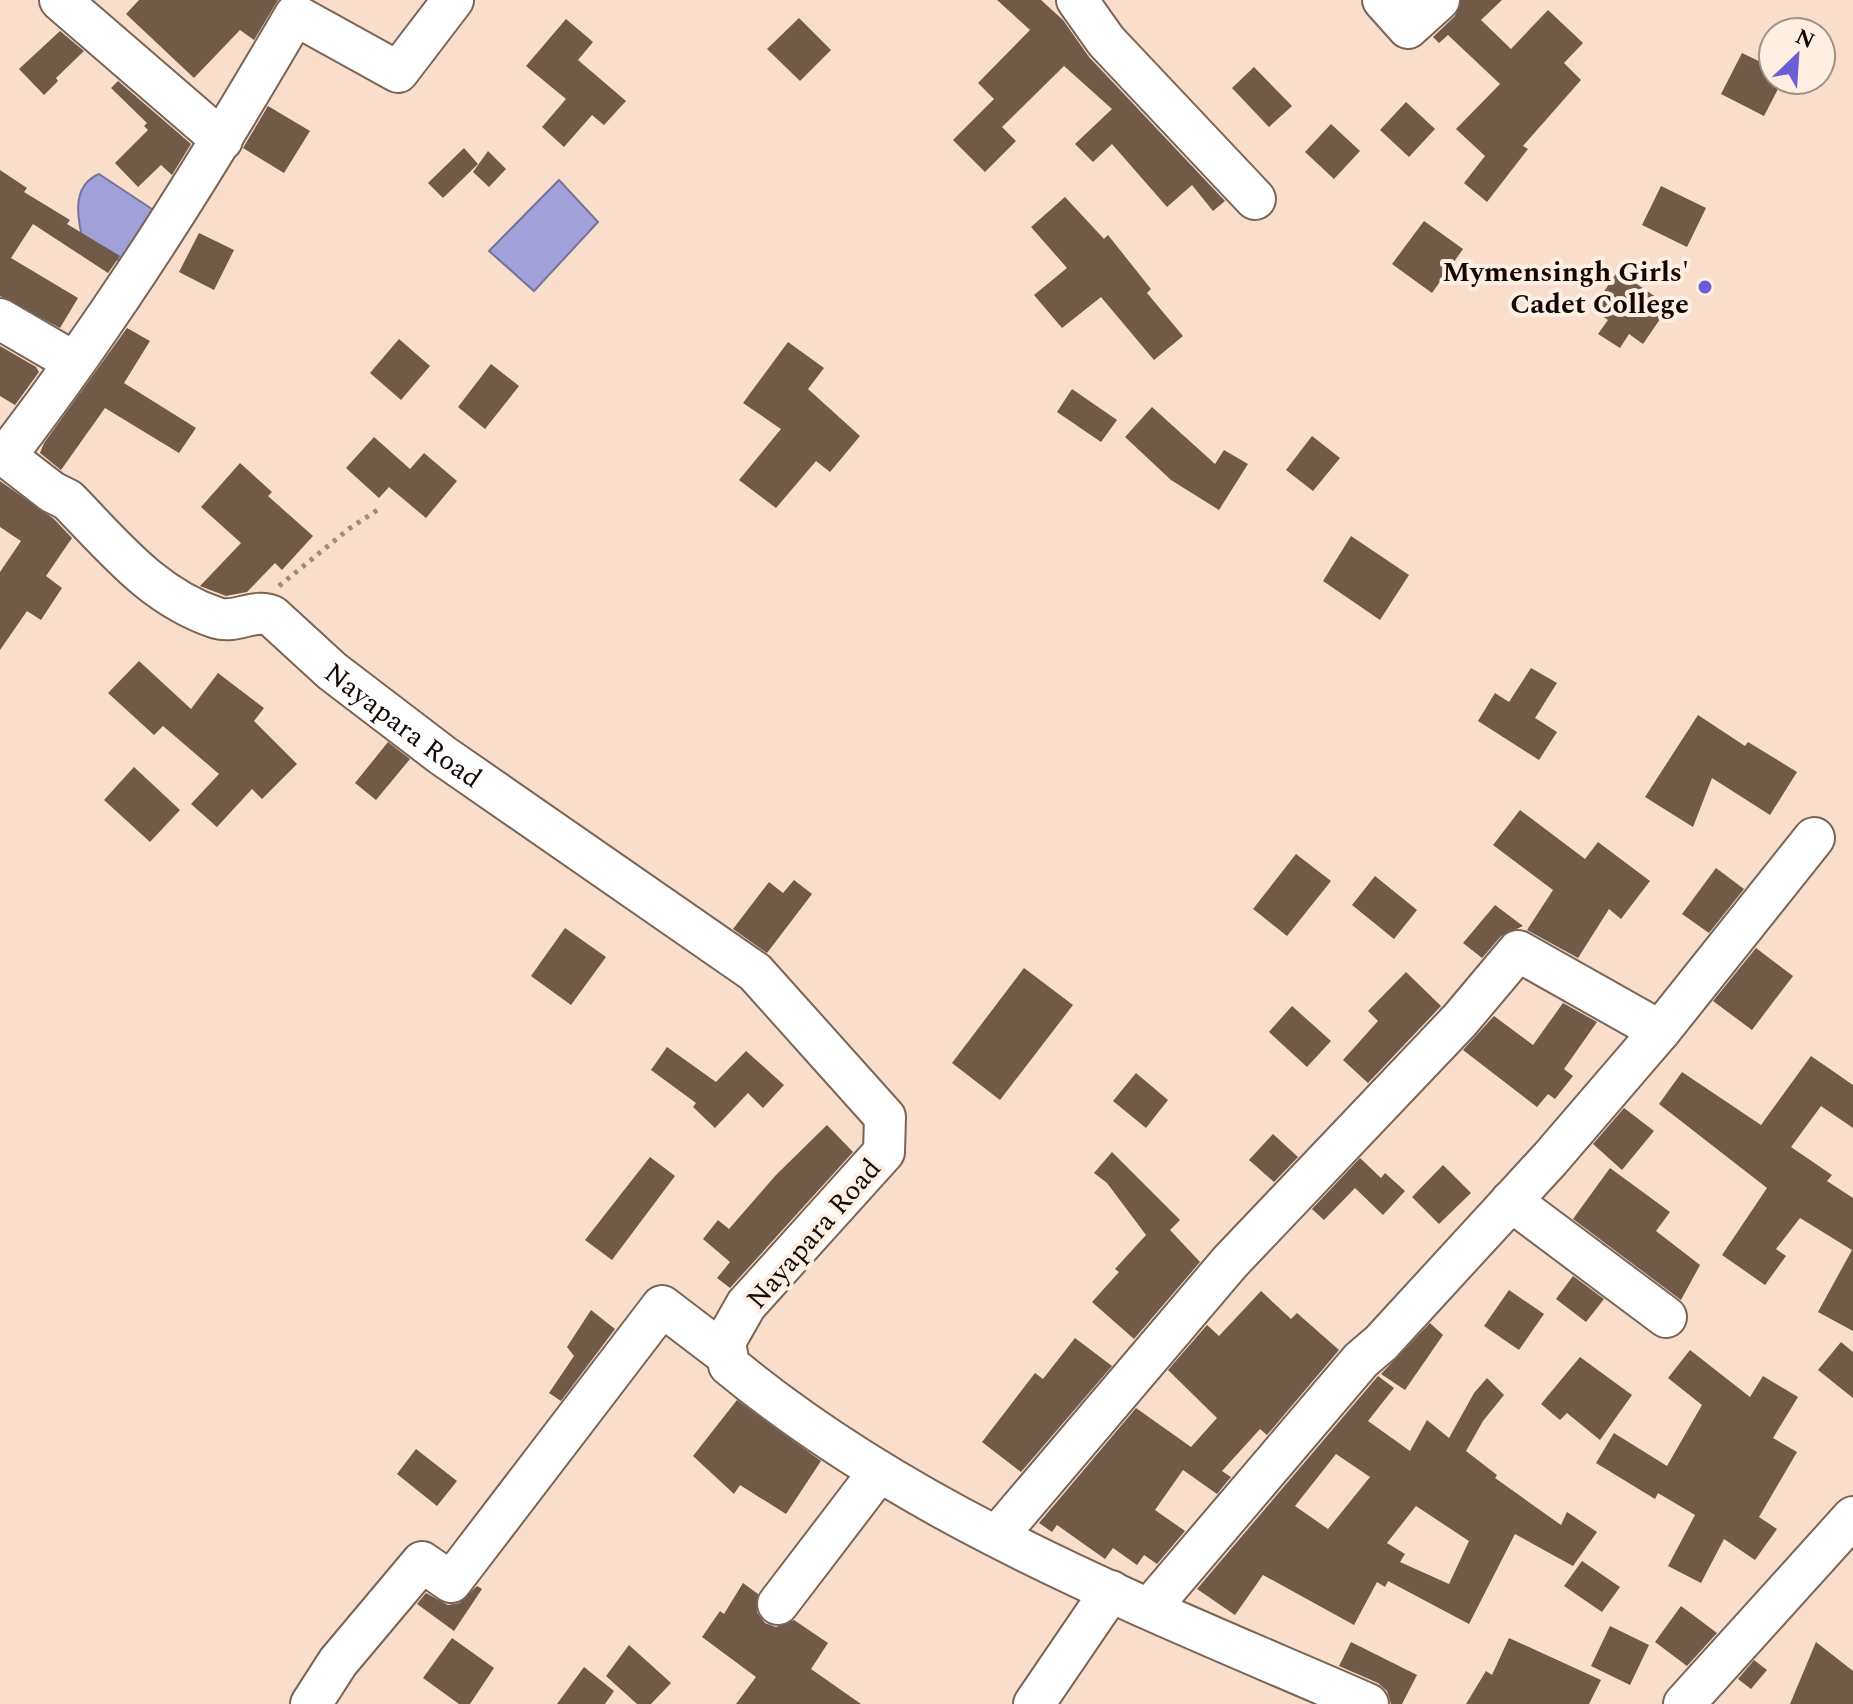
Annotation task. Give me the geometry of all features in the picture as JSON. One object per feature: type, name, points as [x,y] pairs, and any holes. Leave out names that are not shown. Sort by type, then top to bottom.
[{"type":"street","points":[[60,0],[222,140]]},
{"type":"street","points":[[255,618],[223,620],[184,606],[149,583],[68,500],[8,458],[72,361],[101,327],[222,140],[295,15],[398,72],[453,0]]},
{"type":"street","points":[[1077,0],[1106,41],[1255,199]]},
{"type":"street","points":[[1383,0],[1408,28],[1439,0]]},
{"type":"street","points":[[0,319],[72,361]]},
{"type":"street","name":"Nayapara Road","points":[[255,618],[332,671],[442,755],[755,972],[885,1117],[884,1152],[746,1305],[725,1342],[725,1354]]},
{"type":"street","points":[[1150,1608],[1361,1360],[1381,1343],[1511,1201],[1660,1031],[1814,838]]},
{"type":"street","points":[[998,1535],[1230,1262],[1460,1020],[1518,951],[1660,1031]]},
{"type":"street","points":[[1511,1201],[1666,1317]]},
{"type":"street","points":[[311,1704],[338,1662],[422,1562],[451,1582],[662,1306],[725,1354],[729,1365],[750,1383],[878,1473],[1111,1591],[1368,1704]]},
{"type":"street","points":[[778,1604],[878,1473]]},
{"type":"street","points":[[1684,1704],[1853,1517]]},
{"type":"street","points":[[1049,1699],[1111,1591]]},
{"type":"path","points":[[255,618],[350,528],[382,507]]},
{"type":"water","points":[[99,174],[155,211],[134,250],[119,260],[85,250],[79,197],[89,180]]},
{"type":"water","points":[[559,180],[598,222],[534,291],[489,251]]},
{"type":"building","points":[[139,0],[278,0],[254,40],[240,30],[194,78],[126,14]]},
{"type":"building","points":[[997,0],[1041,0],[1063,20],[1089,57],[1225,201],[1213,211],[1192,185],[1167,207],[1112,144],[1093,162],[1075,144],[1112,109],[1064,66],[1002,127],[1016,141],[985,172],[953,140],[994,99],[978,83],[1030,30]]},
{"type":"building","points":[[1461,0],[1502,0],[1481,20],[1511,49],[1548,10],[1583,43],[1564,63],[1581,80],[1523,146],[1528,149],[1487,202],[1464,183],[1485,156],[1456,129],[1500,84],[1448,35],[1439,43],[1433,37],[1455,16]]},
{"type":"building","points":[[799,18],[831,50],[800,81],[767,49]]},
{"type":"building","points":[[566,19],[593,42],[578,60],[626,101],[604,125],[592,115],[564,147],[542,127],[566,99],[526,66]]},
{"type":"building","points":[[60,31],[84,51],[56,78],[58,81],[44,95],[19,69]]},
{"type":"building","points":[[1742,53],[1757,60],[1757,96],[1774,96],[1764,116],[1721,94]]},
{"type":"building","points":[[1254,67],[1292,106],[1269,127],[1232,88]]},
{"type":"building","points":[[118,81],[191,144],[172,175],[161,165],[138,187],[115,163],[148,130],[144,126],[147,123],[111,88]]},
{"type":"building","points":[[1406,102],[1435,129],[1409,157],[1380,130]]},
{"type":"building","points":[[268,106],[310,131],[284,173],[243,148]]},
{"type":"building","points":[[1331,124],[1360,151],[1334,179],[1305,152]]},
{"type":"building","points":[[464,148],[478,164],[443,198],[428,183]]},
{"type":"building","points":[[488,151],[506,169],[489,187],[473,172]]},
{"type":"building","points":[[0,170],[27,188],[24,192],[70,220],[67,224],[120,256],[108,273],[33,224],[11,258],[78,298],[60,328],[0,296]]},
{"type":"building","points":[[1661,186],[1706,208],[1687,247],[1642,225]]},
{"type":"building","points":[[1065,197],[1104,239],[1108,235],[1151,289],[1147,293],[1183,336],[1154,360],[1101,297],[1062,328],[1034,295],[1067,268],[1031,227]]},
{"type":"building","points":[[1424,221],[1463,249],[1432,293],[1392,264]]},
{"type":"building","points":[[199,233],[234,250],[214,290],[179,272]]},
{"type":"building","points":[[1618,271],[1669,306],[1643,344],[1629,334],[1620,348],[1598,334],[1608,320],[1592,309]]},
{"type":"building","points":[[127,328],[150,341],[124,383],[196,428],[179,453],[105,408],[61,470],[40,453],[44,443]]},
{"type":"building","points":[[399,339],[430,366],[401,400],[370,373]]},
{"type":"building","points":[[788,342],[824,368],[808,389],[860,436],[830,472],[816,461],[776,508],[739,480],[781,429],[743,403]]},
{"type":"building","points":[[0,346],[36,367],[39,372],[15,405],[0,396]]},
{"type":"building","points":[[491,364],[519,386],[485,429],[458,407]]},
{"type":"building","points":[[1072,389],[1117,420],[1101,442],[1057,412]]},
{"type":"building","points":[[1152,407],[1215,464],[1224,450],[1248,464],[1219,510],[1171,480],[1125,437]]},
{"type":"building","points":[[1312,436],[1340,458],[1313,491],[1286,470]]},
{"type":"building","points":[[374,437],[410,469],[424,453],[457,481],[426,518],[389,487],[379,498],[346,468]]},
{"type":"building","points":[[240,463],[272,492],[268,496],[313,536],[282,570],[275,563],[247,592],[226,596],[200,586],[241,543],[201,507]]},
{"type":"building","points":[[0,481],[54,519],[72,538],[46,576],[62,588],[41,620],[27,611],[0,650],[0,572],[21,541],[0,527]]},
{"type":"building","points":[[1351,536],[1409,575],[1380,620],[1323,581]]},
{"type":"building","points":[[139,661],[191,709],[218,673],[264,708],[254,721],[297,764],[262,799],[252,789],[217,827],[191,804],[219,774],[163,726],[154,735],[108,693]]},
{"type":"building","points":[[1531,668],[1557,683],[1535,718],[1557,732],[1539,760],[1478,721],[1495,693],[1509,702]]},
{"type":"building","points":[[1698,715],[1745,746],[1748,742],[1797,772],[1770,815],[1712,778],[1693,827],[1645,797]]},
{"type":"building","points":[[388,742],[410,759],[376,800],[355,783]]},
{"type":"building","points":[[134,767],[180,810],[150,842],[104,800]]},
{"type":"building","points":[[1520,810],[1585,859],[1598,842],[1650,881],[1621,919],[1609,909],[1578,958],[1527,930],[1553,890],[1493,845]]},
{"type":"building","points":[[1296,854],[1331,881],[1287,936],[1253,909]]},
{"type":"building","points":[[1716,868],[1744,889],[1709,933],[1682,914]]},
{"type":"building","points":[[1375,876],[1417,910],[1394,939],[1352,905]]},
{"type":"building","points":[[794,880],[812,894],[767,953],[733,929],[769,882],[783,893]]},
{"type":"building","points":[[1495,905],[1523,926],[1501,936],[1482,958],[1463,943]]},
{"type":"building","points":[[565,928],[606,957],[571,1005],[531,976]]},
{"type":"building","points":[[1756,948],[1793,976],[1752,1030],[1713,1001]]},
{"type":"building","points":[[1024,968],[1073,1005],[1000,1100],[952,1063]]},
{"type":"building","points":[[1406,972],[1441,1006],[1368,1083],[1343,1060],[1378,1021],[1368,1011]]},
{"type":"building","points":[[1563,1003],[1597,1022],[1564,1069],[1573,1076],[1555,1099],[1548,1094],[1537,1107],[1463,1050],[1494,1016],[1533,1045]]},
{"type":"building","points":[[1292,1006],[1331,1041],[1307,1067],[1269,1032]]},
{"type":"building","points":[[667,1047],[716,1082],[746,1051],[784,1085],[763,1108],[748,1093],[715,1128],[693,1107],[696,1103],[651,1070]]},
{"type":"building","points":[[1811,1056],[1853,1085],[1853,1128],[1821,1106],[1791,1147],[1832,1175],[1827,1181],[1853,1198],[1853,1331],[1818,1312],[1852,1250],[1800,1218],[1776,1249],[1786,1256],[1765,1285],[1722,1255],[1767,1188],[1659,1104],[1682,1072],[1761,1125]]},
{"type":"building","points":[[1136,1073],[1168,1100],[1146,1128],[1113,1101]]},
{"type":"building","points":[[1624,1108],[1654,1131],[1622,1170],[1593,1144]]},
{"type":"building","points":[[827,1125],[853,1152],[730,1288],[717,1278],[730,1262],[703,1239],[718,1220],[729,1229],[776,1175]]},
{"type":"building","points":[[1273,1134],[1298,1157],[1274,1182],[1249,1160]]},
{"type":"building","points":[[1112,1152],[1180,1220],[1170,1230],[1200,1262],[1134,1339],[1092,1302],[1119,1272],[1115,1269],[1146,1235],[1107,1183],[1094,1173]]},
{"type":"building","points":[[650,1157],[675,1176],[612,1260],[585,1240]]},
{"type":"building","points":[[1360,1158],[1381,1178],[1385,1173],[1405,1191],[1383,1215],[1355,1188],[1324,1220],[1312,1209]]},
{"type":"building","points":[[1443,1165],[1471,1193],[1439,1224],[1412,1197]]},
{"type":"building","points":[[1610,1168],[1670,1212],[1656,1231],[1700,1265],[1681,1300],[1573,1219]]},
{"type":"building","points":[[1573,1276],[1604,1299],[1586,1322],[1556,1299]]},
{"type":"building","points":[[1509,1290],[1544,1314],[1519,1350],[1484,1326]]},
{"type":"building","points":[[1261,1291],[1291,1319],[1297,1313],[1339,1350],[1267,1435],[1260,1429],[1222,1471],[1231,1477],[1217,1494],[1183,1470],[1155,1510],[1185,1531],[1157,1564],[1144,1555],[1137,1565],[1113,1548],[1105,1559],[1057,1525],[1052,1532],[1039,1523],[1136,1408],[1191,1447],[1217,1418],[1168,1370],[1207,1325],[1219,1336]]},
{"type":"building","points":[[591,1310],[615,1329],[561,1401],[549,1393],[574,1356],[567,1347]]},
{"type":"building","points":[[1430,1323],[1443,1335],[1405,1390],[1381,1374]]},
{"type":"building","points":[[1075,1338],[1112,1366],[1021,1472],[982,1442],[1035,1373],[1043,1379]]},
{"type":"building","points":[[1841,1342],[1853,1352],[1853,1398],[1818,1370]]},
{"type":"building","points":[[1690,1350],[1750,1397],[1763,1376],[1798,1397],[1773,1438],[1797,1452],[1759,1517],[1777,1529],[1755,1560],[1724,1539],[1701,1583],[1668,1566],[1695,1515],[1658,1493],[1655,1499],[1596,1463],[1614,1433],[1667,1466],[1702,1405],[1668,1378]]},
{"type":"building","points":[[1580,1357],[1632,1395],[1600,1440],[1567,1413],[1560,1420],[1541,1404]]},
{"type":"building","points":[[1378,1376],[1394,1388],[1368,1421],[1410,1451],[1427,1420],[1449,1438],[1474,1393],[1487,1378],[1504,1395],[1483,1421],[1466,1451],[1497,1475],[1495,1478],[1561,1525],[1567,1512],[1597,1532],[1573,1566],[1515,1534],[1469,1624],[1388,1581],[1385,1587],[1377,1582],[1354,1625],[1263,1575],[1235,1615],[1197,1589]],"holes":[[[1336,1454],[1370,1477],[1328,1529],[1295,1506]],[[1416,1506],[1469,1541],[1449,1584],[1400,1562],[1405,1554],[1387,1543]]]},
{"type":"building","points":[[737,1400],[821,1461],[786,1514],[740,1485],[734,1494],[693,1456]]},
{"type":"building","points":[[416,1449],[457,1481],[437,1506],[397,1474]]},
{"type":"building","points":[[1582,1561],[1620,1587],[1602,1612],[1564,1586]]},
{"type":"building","points":[[743,1583],[758,1594],[757,1612],[765,1623],[776,1627],[794,1620],[828,1643],[811,1669],[861,1704],[736,1704],[756,1677],[702,1637],[720,1611],[724,1614]]},
{"type":"building","points":[[477,1586],[482,1589],[454,1631],[417,1604],[426,1593],[448,1605],[459,1603]]},
{"type":"building","points":[[1681,1606],[1717,1633],[1687,1666],[1655,1642]]},
{"type":"building","points":[[1610,1626],[1649,1645],[1630,1685],[1591,1666]]},
{"type":"building","points":[[452,1638],[494,1668],[470,1704],[459,1704],[423,1678]]},
{"type":"building","points":[[1509,1638],[1601,1680],[1589,1704],[1466,1704],[1486,1671],[1492,1675]]},
{"type":"building","points":[[1351,1642],[1417,1675],[1402,1704],[1391,1704],[1387,1691],[1378,1683],[1339,1666]]},
{"type":"building","points":[[1816,1642],[1853,1671],[1853,1704],[1790,1704]]},
{"type":"building","points":[[629,1645],[671,1683],[651,1704],[637,1704],[606,1676]]},
{"type":"building","points":[[1754,1660],[1767,1670],[1751,1689],[1738,1679]]},
{"type":"building","points":[[584,1667],[614,1691],[605,1704],[557,1704]]},
{"type":"place","name":"Mymensingh Girls' Cadet College","points":[[1705,287]]}]
